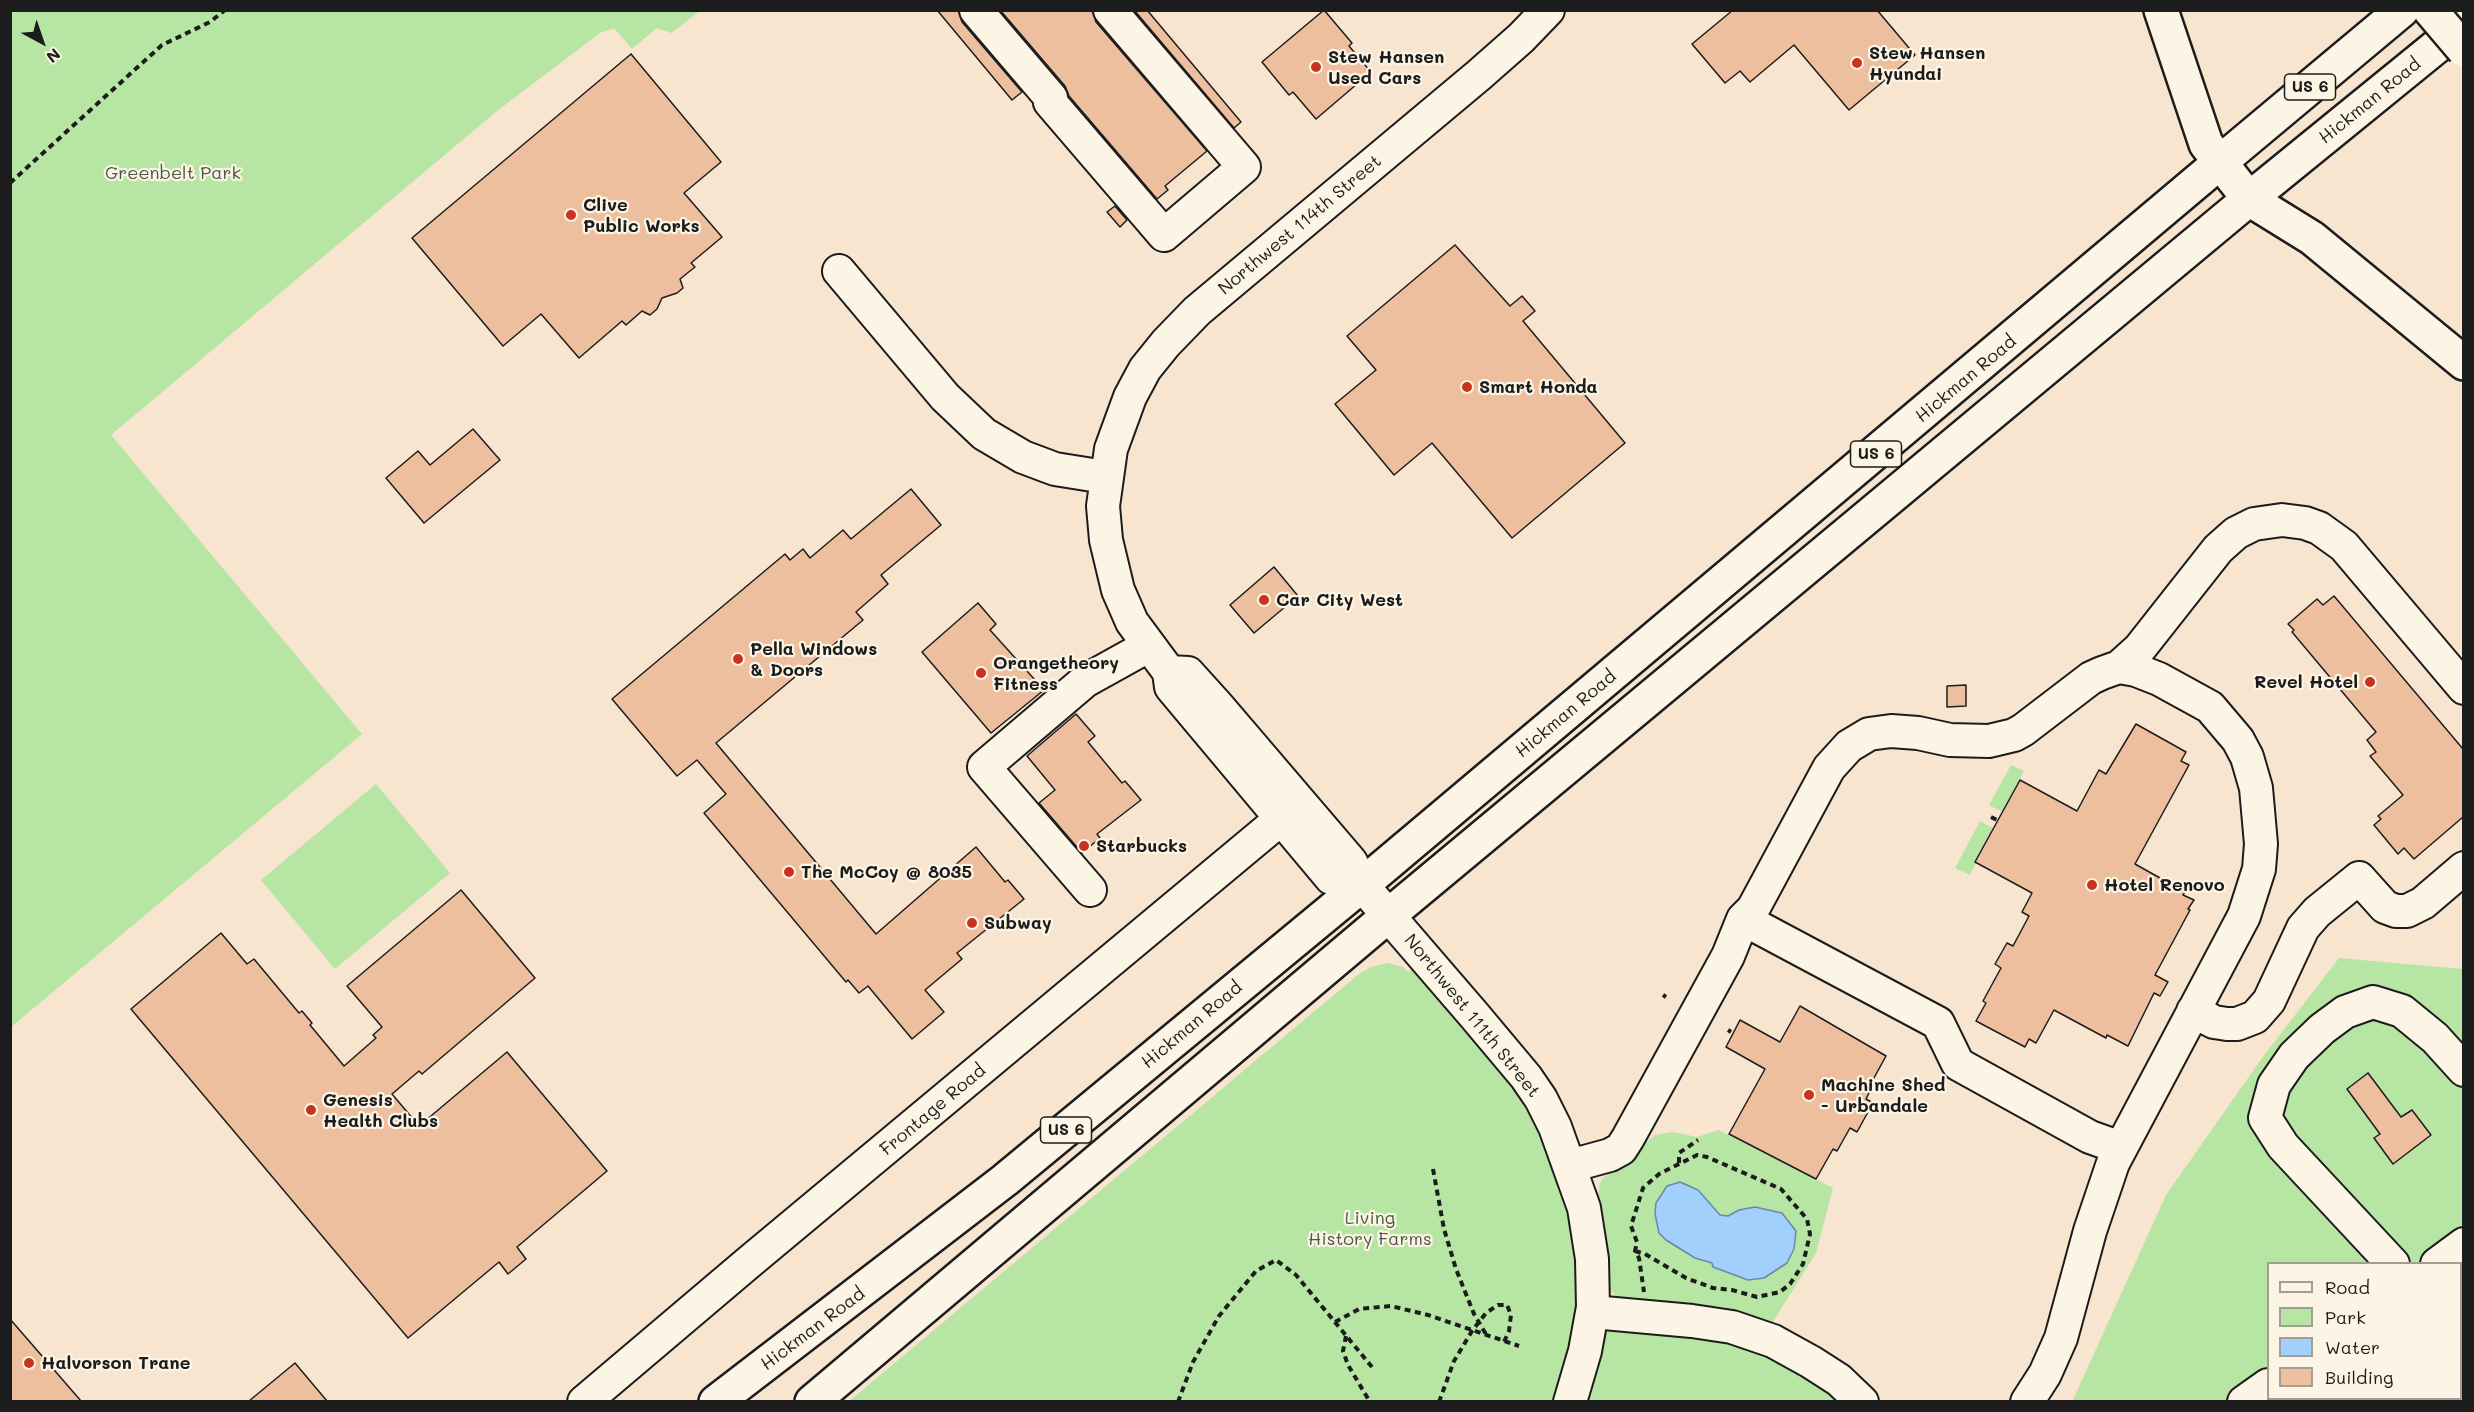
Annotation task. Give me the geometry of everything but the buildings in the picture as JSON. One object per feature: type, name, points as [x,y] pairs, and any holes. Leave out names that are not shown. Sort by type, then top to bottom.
[{"type":"main road","points":[[2161,10],[2206,144],[2219,164],[2248,199],[2312,238],[2463,363]]},
{"type":"main road","name":"Hickman Road","points":[[716,1401],[1005,1180],[1362,885],[2402,10]]},
{"type":"main road","points":[[2430,10],[2463,50]]},
{"type":"main road","name":"Hickman Road","points":[[812,1401],[1389,915],[2248,199],[2463,24]]},
{"type":"street","points":[[976,10],[1051,98],[1050,102],[1164,235],[1244,167],[1110,10]]},
{"type":"street","name":"Northwest 114th Street","points":[[1105,477],[1113,440],[1130,397],[1145,369],[1166,343],[1197,312],[1479,75],[1521,38],[1548,10]]},
{"type":"street","points":[[839,271],[945,397],[984,434],[1023,457],[1055,469],[1105,477],[1103,506],[1106,540],[1118,590],[1132,622],[1168,672],[1171,687],[1331,878],[1362,885]]},
{"type":"street","points":[[1570,1166],[1610,1155],[1621,1149],[1728,956],[1743,919],[1753,909],[1829,768],[1842,752],[1857,740],[1891,731],[1963,741],[1989,741],[2014,735],[2091,678],[2119,667],[2139,648],[2218,549],[2236,533],[2254,524],[2283,520],[2305,523],[2319,528],[2344,546],[2463,688]]},
{"type":"street","points":[[1090,890],[984,767],[1086,681],[1148,646]]},
{"type":"street","points":[[2027,1401],[2045,1374],[2061,1338],[2104,1185],[2121,1148],[2244,916],[2259,869],[2261,844],[2256,788],[2247,757],[2238,740],[2210,707],[2159,679],[2136,670],[2119,667]]},
{"type":"street","name":"Northwest 111th Street","points":[[1168,672],[1188,673],[1351,862],[1362,885],[1526,1077],[1541,1100],[1555,1127],[1570,1166],[1584,1208],[1589,1233],[1593,1307],[1582,1362],[1570,1401]]},
{"type":"street","name":"Frontage Road","points":[[584,1401],[1282,818]]},
{"type":"street","points":[[2193,1011],[2214,1022],[2227,1024],[2237,1024],[2255,1017],[2266,1007],[2303,928],[2317,912],[2359,878],[2385,907],[2396,911],[2407,911],[2423,903],[2463,868]]},
{"type":"street","points":[[1743,919],[1938,1023],[1958,1064],[2090,1137],[2121,1148]]},
{"type":"street","points":[[2392,1262],[2283,1146],[2265,1118],[2274,1085],[2294,1056],[2322,1029],[2345,1012],[2373,1002],[2402,1011],[2435,1038],[2463,1070]]},
{"type":"street","points":[[2438,1262],[2463,1244]]},
{"type":"street","points":[[1593,1307],[1604,1313],[1732,1327],[1773,1341],[1811,1362],[1852,1397]]},
{"type":"street","points":[[2244,1401],[2267,1386]]},
{"type":"path","points":[[10,183],[162,45],[210,22],[225,10]]},
{"type":"path","points":[[1991,817],[1998,820]]},
{"type":"path","points":[[1679,1163],[1679,1153],[1698,1140]]},
{"type":"path","points":[[1635,1251],[1645,1254],[1686,1278],[1713,1288],[1732,1290],[1757,1298],[1780,1292],[1790,1284],[1803,1264],[1810,1233],[1807,1219],[1781,1189],[1707,1157],[1697,1155],[1659,1174],[1643,1188],[1631,1226],[1637,1242],[1635,1251],[1645,1289],[1642,1297]]},
{"type":"path","points":[[1433,1169],[1444,1229],[1456,1269],[1487,1336]]},
{"type":"path","points":[[1178,1401],[1193,1362],[1219,1316],[1256,1271],[1276,1260],[1296,1275],[1372,1367]]},
{"type":"path","points":[[1439,1401],[1454,1362],[1472,1331],[1486,1313],[1498,1305],[1508,1305],[1511,1316],[1504,1342]]},
{"type":"path","points":[[1335,1322],[1359,1309],[1391,1306],[1428,1315],[1519,1346]]},
{"type":"path","points":[[1346,1335],[1343,1352],[1345,1358],[1370,1401]]},
{"type":"green space","name":"Greenbelt Park","points":[[10,11],[700,11],[671,33],[657,28],[632,49],[614,28],[600,33],[497,111],[111,435],[362,734],[11,1027]]},
{"type":"green space","points":[[2011,765],[2024,771],[2002,812],[1989,805]]},
{"type":"green space","points":[[376,784],[450,873],[335,969],[261,880]]},
{"type":"green space","points":[[1980,821],[1993,828],[1970,875],[1955,868]]},
{"type":"green space","points":[[2339,958],[2463,969],[2463,1401],[2072,1402],[2166,1195],[2262,1058]]},
{"type":"green space","name":"Living History Farms","points":[[1388,963],[1403,967],[1408,972],[1412,969],[1418,975],[1513,1089],[1540,1132],[1571,1215],[1577,1260],[1575,1322],[1687,1332],[1768,1352],[1846,1402],[848,1402],[1359,974],[1371,967]]},
{"type":"green space","points":[[1719,1130],[1833,1188],[1816,1253],[1769,1328],[1621,1300],[1608,1286],[1597,1200],[1600,1183],[1655,1135],[1673,1132],[1697,1137]],"holes":[[[1680,1182],[1698,1190],[1720,1215],[1728,1216],[1739,1210],[1755,1207],[1782,1213],[1790,1258],[1787,1263],[1764,1278],[1742,1278],[1714,1267],[1712,1263],[1659,1233],[1655,1214],[1673,1183]]]},
{"type":"water","points":[[1680,1182],[1698,1190],[1720,1215],[1728,1216],[1739,1210],[1755,1207],[1782,1213],[1796,1231],[1794,1249],[1787,1263],[1764,1278],[1748,1280],[1713,1267],[1712,1263],[1695,1258],[1666,1240],[1659,1233],[1655,1214],[1656,1203],[1667,1186]]},
{"type":"place","name":"Stew Hansen Hyundai","points":[[1857,63]]},
{"type":"place","name":"Stew Hansen Used Cars","points":[[1316,67]]},
{"type":"place","name":"Clive Public Works","points":[[571,215]]},
{"type":"place","name":"Smart Honda","points":[[1467,387]]},
{"type":"place","name":"Car City West","points":[[1264,600]]},
{"type":"place","name":"Pella Windows & Doors","points":[[738,659]]},
{"type":"place","name":"Orangetheory Fitness","points":[[981,673]]},
{"type":"place","name":"Revel Hotel","points":[[2370,682]]},
{"type":"place","name":"Starbucks","points":[[1084,846]]},
{"type":"place","name":"The McCoy @ 8035","points":[[789,872]]},
{"type":"place","name":"Hotel Renovo","points":[[2092,885]]},
{"type":"place","name":"Subway","points":[[972,923]]},
{"type":"place","name":"Machine Shed - Urbandale","points":[[1809,1095]]},
{"type":"place","name":"Genesis Health Clubs","points":[[311,1110]]},
{"type":"place","name":"Halvorson Trane","points":[[29,1363]]}]
